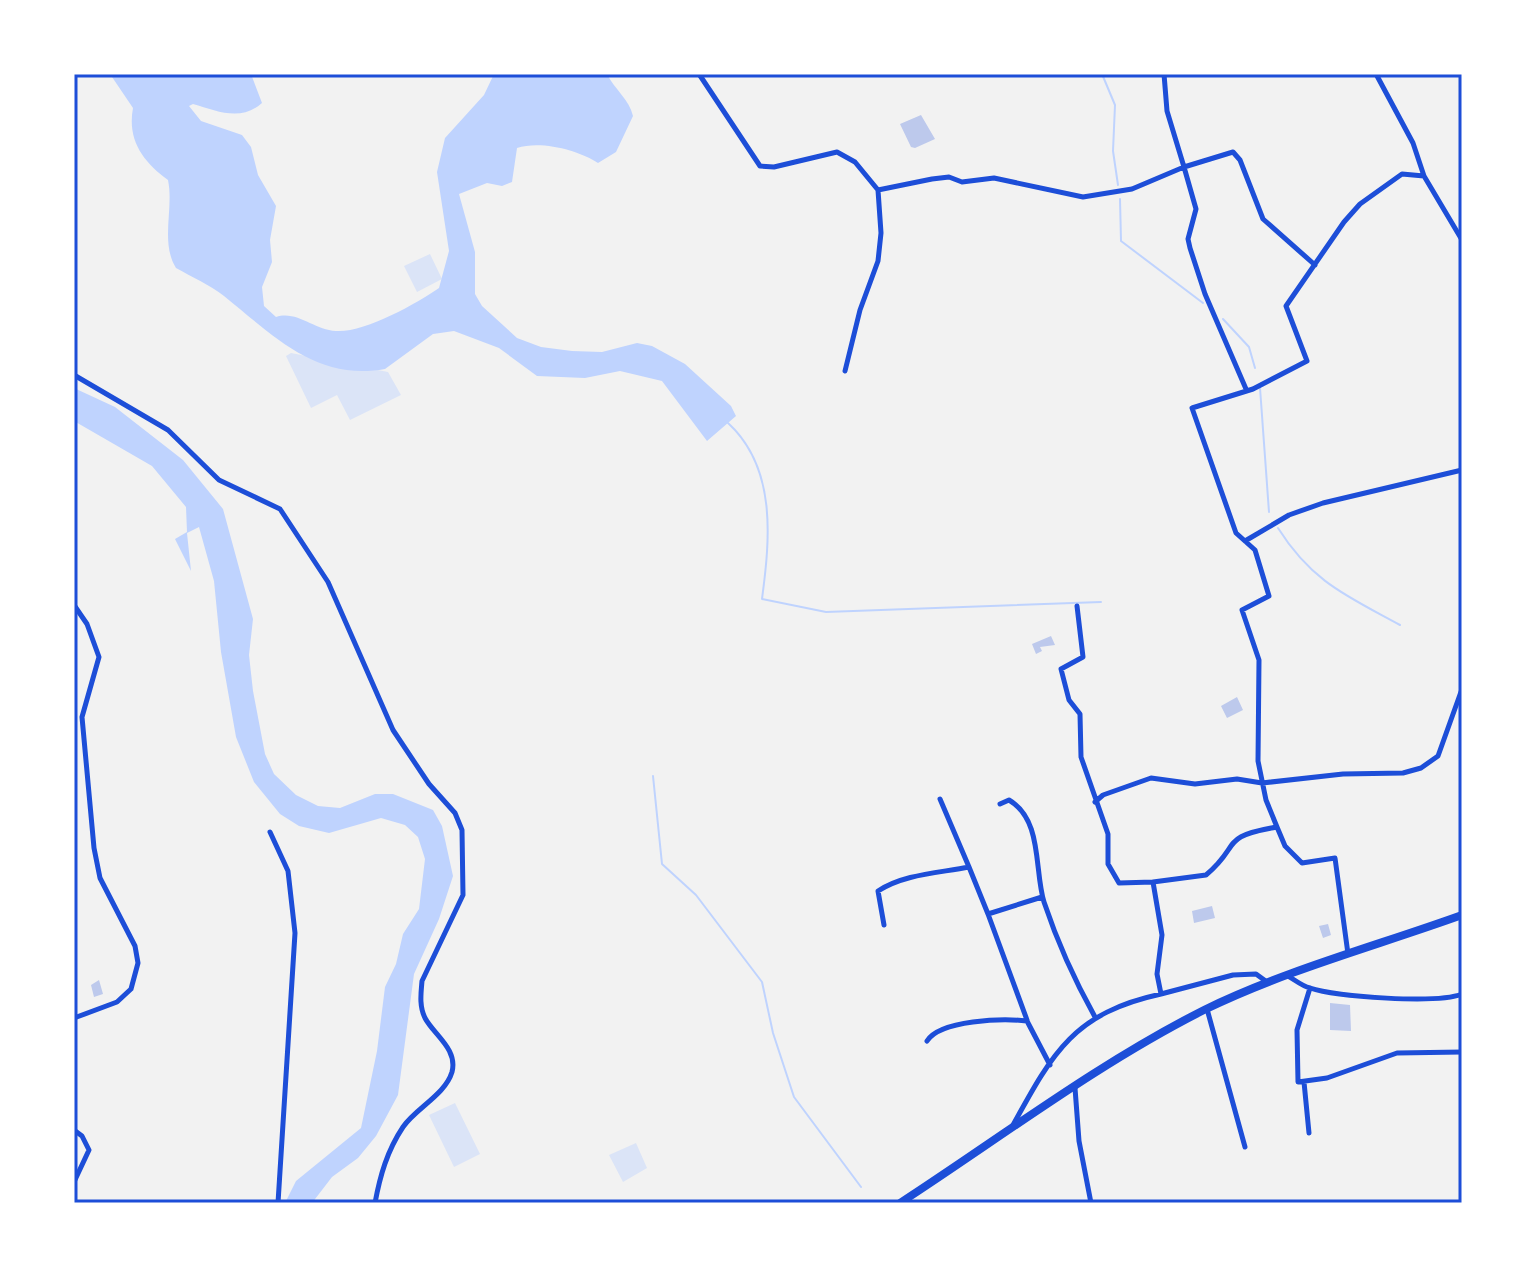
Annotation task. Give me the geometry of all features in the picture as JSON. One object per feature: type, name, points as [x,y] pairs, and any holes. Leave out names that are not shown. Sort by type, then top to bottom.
[{"type":"highway","points":[[900,1203],[1158,1035],[1207,1009],[1269,983],[1462,915]]},
{"type":"street","points":[[699,74],[760,166],[774,167],[837,152],[855,162],[878,190],[881,233],[878,261],[860,310],[845,371]]},
{"type":"street","points":[[1164,74],[1167,111],[1196,209],[1188,239],[1190,248],[1205,294],[1246,389]]},
{"type":"street","points":[[1376,74],[1413,143],[1424,176],[1462,243],[1462,261]]},
{"type":"street","points":[[878,190],[949,177],[962,182],[994,178],[1083,197],[1132,189],[1184,167],[1233,152],[1240,160],[1263,219],[1315,265]]},
{"type":"street","points":[[1348,955],[1335,858],[1302,863],[1285,846],[1262,783],[1259,660],[1242,610],[1269,596],[1255,550],[1236,533],[1192,408],[1246,389],[1307,361],[1286,306],[1360,204],[1402,174],[1424,176]]},
{"type":"street","points":[[74,375],[168,430],[219,480],[280,509],[328,582],[393,730],[429,784],[455,813],[462,830],[463,895],[422,981],[421,995],[424,1016],[452,1058],[451,1073],[439,1092],[403,1127],[382,1168],[375,1203]]},
{"type":"street","points":[[1245,541],[1289,515],[1323,503],[1462,470]]},
{"type":"street","points":[[74,605],[87,624],[99,657],[82,717],[94,848],[100,878],[135,946],[138,963],[131,989],[117,1002],[74,1018]]},
{"type":"street","points":[[1077,606],[1083,657],[1061,669],[1069,700],[1080,714],[1081,757],[1108,834],[1108,864],[1119,883],[1206,875],[1215,868],[1231,841],[1256,829],[1277,827]]},
{"type":"street","points":[[1095,802],[1103,795],[1151,778],[1195,784],[1237,779],[1262,783],[1343,774],[1403,773],[1421,768],[1438,756],[1462,689]]},
{"type":"street","points":[[940,799],[988,914],[1027,1021],[1050,1065]]},
{"type":"street","points":[[1000,804],[1009,800],[1019,806],[1037,847],[1042,897],[1095,1017]]},
{"type":"street","points":[[270,832],[288,871],[295,933],[278,1203]]},
{"type":"street","points":[[884,925],[878,891],[896,882],[969,867]]},
{"type":"street","points":[[1153,882],[1162,935],[1157,974],[1161,994]]},
{"type":"street","points":[[988,914],[1042,897]]},
{"type":"street","points":[[1011,1130],[1066,1042],[1095,1017],[1161,994],[1233,975],[1256,974],[1269,983]]},
{"type":"street","points":[[1288,976],[1310,988],[1379,997],[1454,997],[1462,994]]},
{"type":"street","points":[[1310,988],[1297,1030],[1298,1082],[1327,1078],[1397,1053],[1462,1052]]},
{"type":"street","points":[[1207,1009],[1230,1104],[1245,1147]]},
{"type":"street","points":[[927,1041],[931,1033],[950,1026],[1027,1021]]},
{"type":"street","points":[[1304,1082],[1309,1133]]},
{"type":"street","points":[[1075,1088],[1079,1141],[1091,1203]]},
{"type":"street","points":[[74,1130],[82,1136],[89,1150],[74,1182]]},
{"type":"shaded area","points":[[430,254],[442,279],[417,292],[404,266]]},
{"type":"shaded area","points":[[291,353],[388,372],[401,395],[350,420],[337,395],[311,408],[286,356]]},
{"type":"shaded area","points":[[455,1103],[480,1154],[454,1167],[429,1115]]},
{"type":"shaded area","points":[[636,1143],[647,1168],[623,1182],[609,1155]]},
{"type":"water","points":[[110,74],[251,74],[262,103],[254,109],[237,114],[193,104],[189,106],[201,121],[242,135],[251,147],[258,175],[276,206],[270,240],[272,262],[262,287],[264,306],[276,317],[291,316],[336,331],[375,322],[439,288],[449,251],[437,172],[445,138],[484,95],[494,74],[607,74],[633,116],[616,152],[598,163],[559,148],[537,145],[517,148],[512,182],[502,186],[487,183],[459,194],[475,252],[475,294],[482,306],[517,338],[541,347],[602,352],[637,343],[652,346],[685,364],[731,406],[736,416],[707,441],[662,381],[620,371],[585,378],[537,376],[499,348],[454,331],[433,334],[385,369],[360,371],[338,368],[298,352],[219,292],[176,268],[171,258],[168,236],[168,180],[151,166],[139,149],[132,130],[133,108]]},
{"type":"water","points":[[74,388],[115,407],[183,460],[223,509],[253,619],[249,655],[253,691],[265,754],[274,774],[296,795],[318,806],[340,808],[375,794],[393,794],[433,810],[442,826],[453,876],[439,919],[414,974],[398,1095],[376,1136],[358,1158],[332,1177],[312,1203],[285,1203],[296,1181],[361,1128],[377,1051],[385,987],[396,964],[403,934],[419,909],[425,859],[418,837],[405,825],[381,818],[329,833],[299,826],[280,814],[254,782],[236,737],[221,652],[214,581],[199,527],[187,533],[191,571],[175,539],[187,532],[186,507],[152,466],[74,421]]},
{"type":"building","points":[[921,115],[935,139],[915,148],[911,147],[900,124]]},
{"type":"building","points":[[1051,636],[1055,645],[1040,647],[1042,651],[1036,654],[1032,644]]},
{"type":"building","points":[[1237,697],[1243,710],[1227,718],[1221,706]]},
{"type":"building","points":[[1212,906],[1215,918],[1194,923],[1192,911]]},
{"type":"building","points":[[1328,924],[1331,935],[1323,938],[1319,926]]},
{"type":"building","points":[[99,980],[103,994],[94,997],[91,985]]},
{"type":"building","points":[[1330,1003],[1350,1005],[1351,1031],[1330,1030]]},
{"type":"waterway","points":[[1102,74],[1115,105],[1113,151],[1118,185]]},
{"type":"waterway","points":[[1120,199],[1121,241],[1203,303]]},
{"type":"waterway","points":[[1223,319],[1249,347],[1255,368]]},
{"type":"waterway","points":[[1260,388],[1269,512]]},
{"type":"waterway","points":[[728,423],[744,441],[762,483],[768,529],[762,599],[826,612],[1101,602]]},
{"type":"waterway","points":[[1278,528],[1318,575],[1347,596],[1400,625]]},
{"type":"waterway","points":[[653,776],[662,864],[696,895],[762,982],[773,1033],[794,1097],[861,1187]]}]
